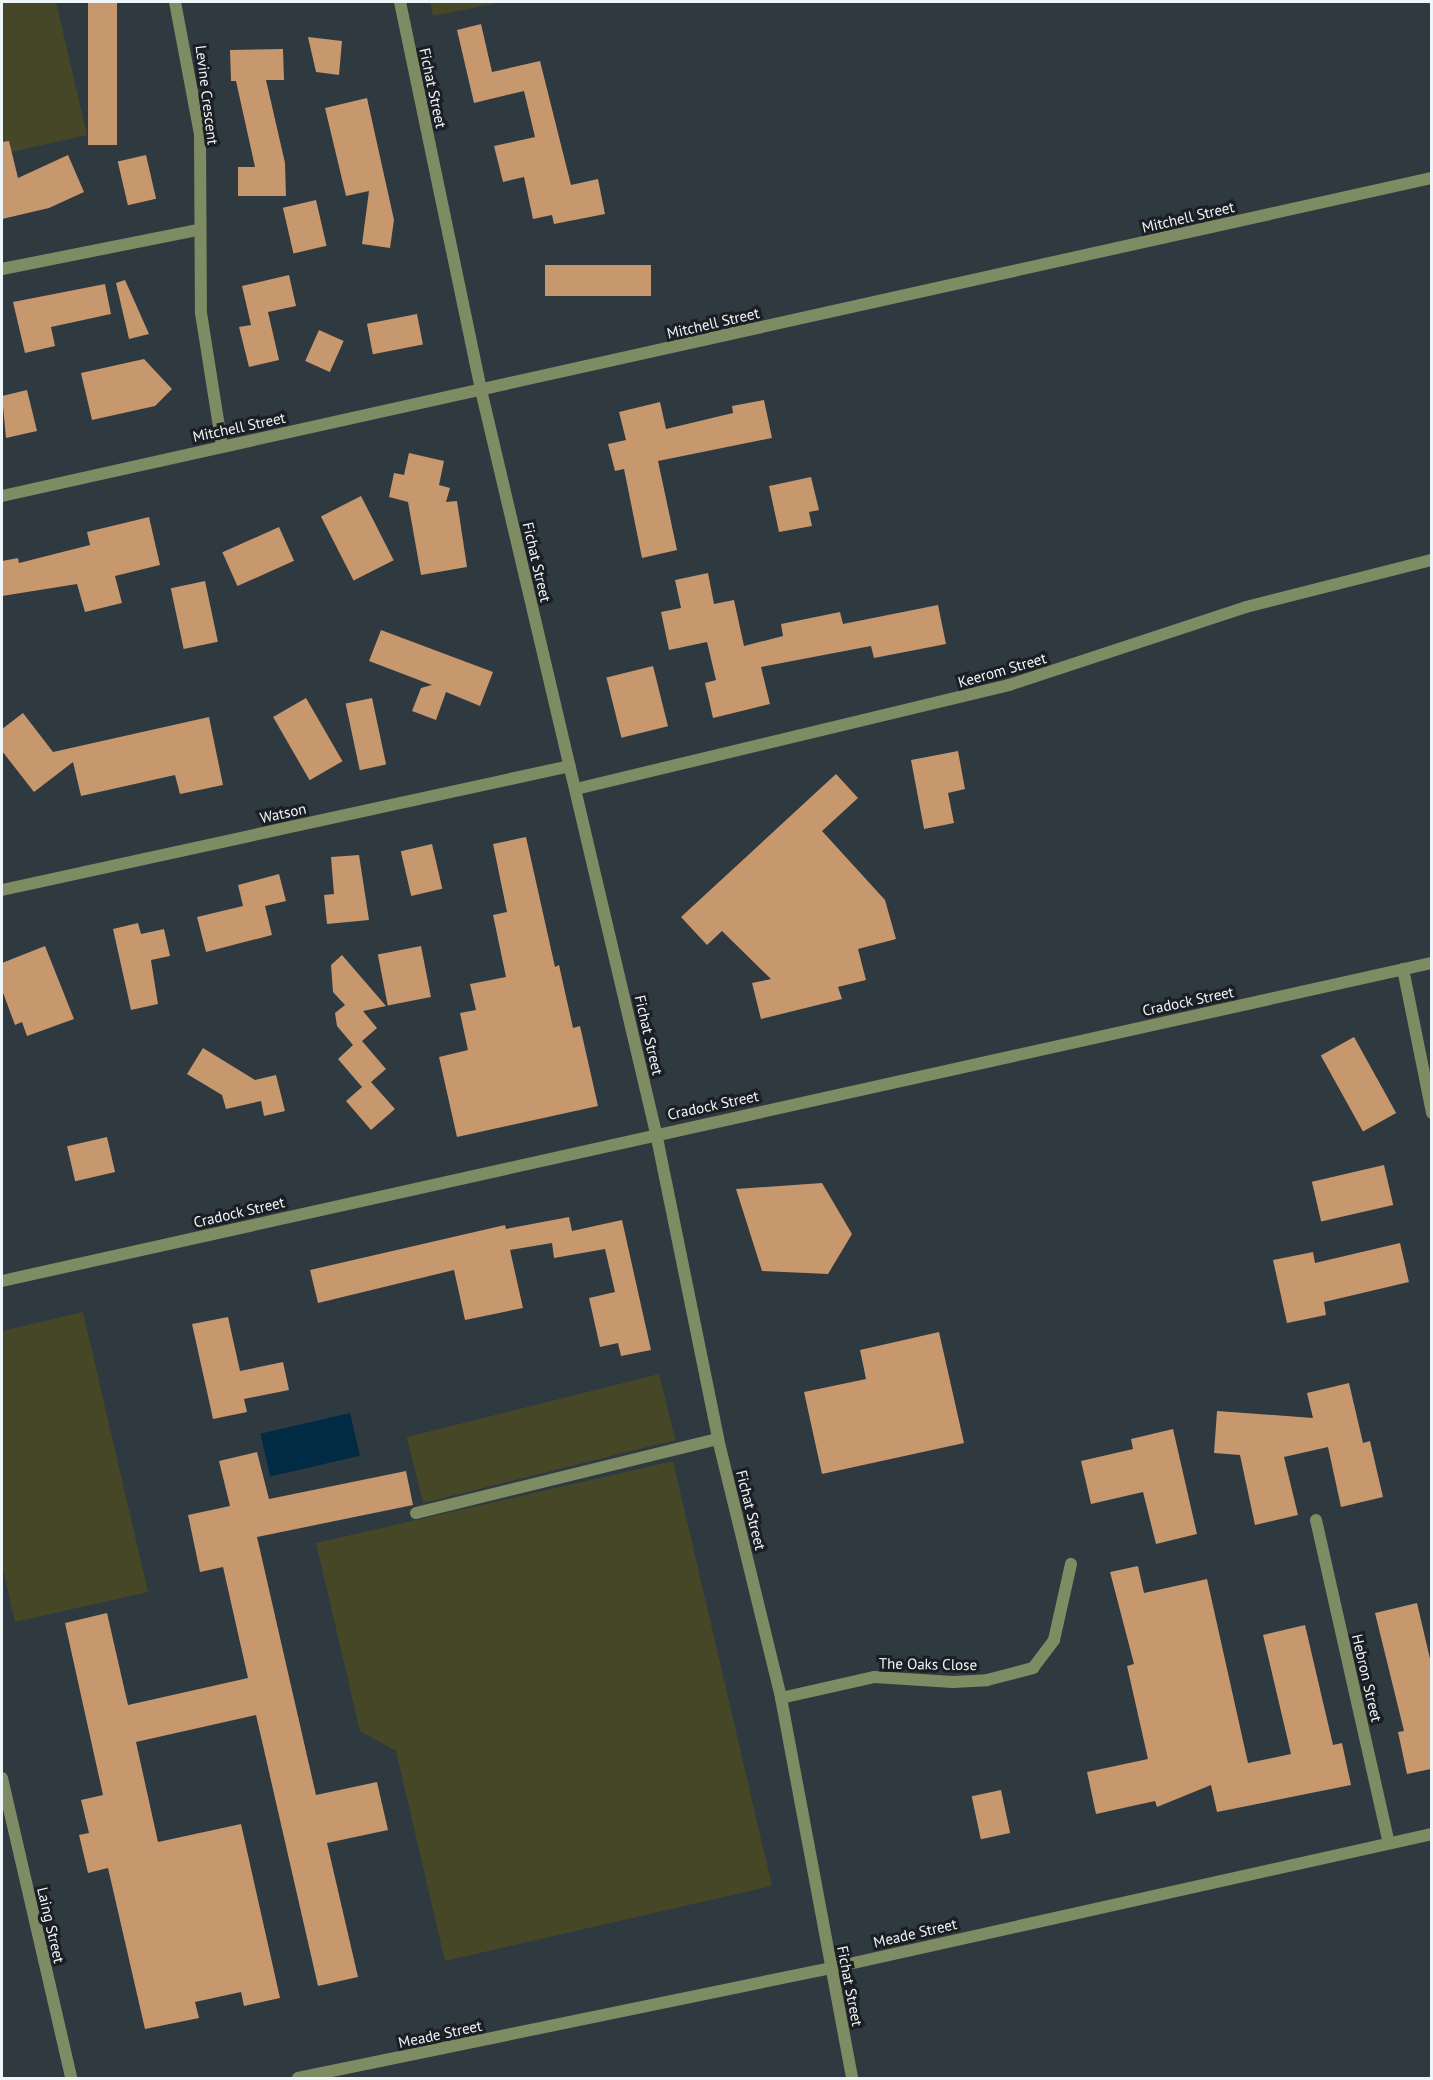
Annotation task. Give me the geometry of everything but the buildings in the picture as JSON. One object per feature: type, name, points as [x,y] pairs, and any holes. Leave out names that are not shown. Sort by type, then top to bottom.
[{"type":"street","name":"Levine Crescent","points":[[175,2],[200,134],[198,230],[201,313],[222,446]]},
{"type":"street","name":"Fichat Street","points":[[400,2],[481,390],[656,1132],[718,1439],[780,1698],[852,2079]]},
{"type":"street","name":"Mitchell Street","points":[[2,496],[1431,178]]},
{"type":"street","points":[[2,269],[198,230]]},
{"type":"street","name":"Keerom Street","points":[[576,789],[1009,685],[1246,607],[1431,560]]},
{"type":"street","name":"Watson","points":[[2,890],[570,766]]},
{"type":"street","name":"Cradock Street","points":[[2,1281],[656,1132],[1431,963]]},
{"type":"street","points":[[1403,969],[1431,1113]]},
{"type":"street","points":[[416,1513],[718,1439]]},
{"type":"street","name":"Hebron Street","points":[[1316,1520],[1389,1843]]},
{"type":"street","name":"The Oaks Close","points":[[780,1698],[874,1677],[965,1681],[1033,1668],[1054,1640],[1071,1564]]},
{"type":"street","name":"Laing Street","points":[[2,1778],[71,2079]]},
{"type":"street","name":"Meade Street","points":[[298,2079],[831,1968],[1431,1834]]},
{"type":"green space","points":[[2,2],[56,2],[87,135],[2,154]]},
{"type":"green space","points":[[430,2],[503,2],[433,16]]},
{"type":"green space","points":[[83,1312],[148,1592],[15,1622],[2,1564],[2,1331]]},
{"type":"green space","points":[[659,1374],[675,1440],[423,1503],[407,1437]]},
{"type":"green space","points":[[673,1461],[772,1886],[445,1961],[396,1751],[360,1731],[316,1543]]},
{"type":"water","points":[[350,1413],[360,1456],[270,1477],[260,1434]]}]
